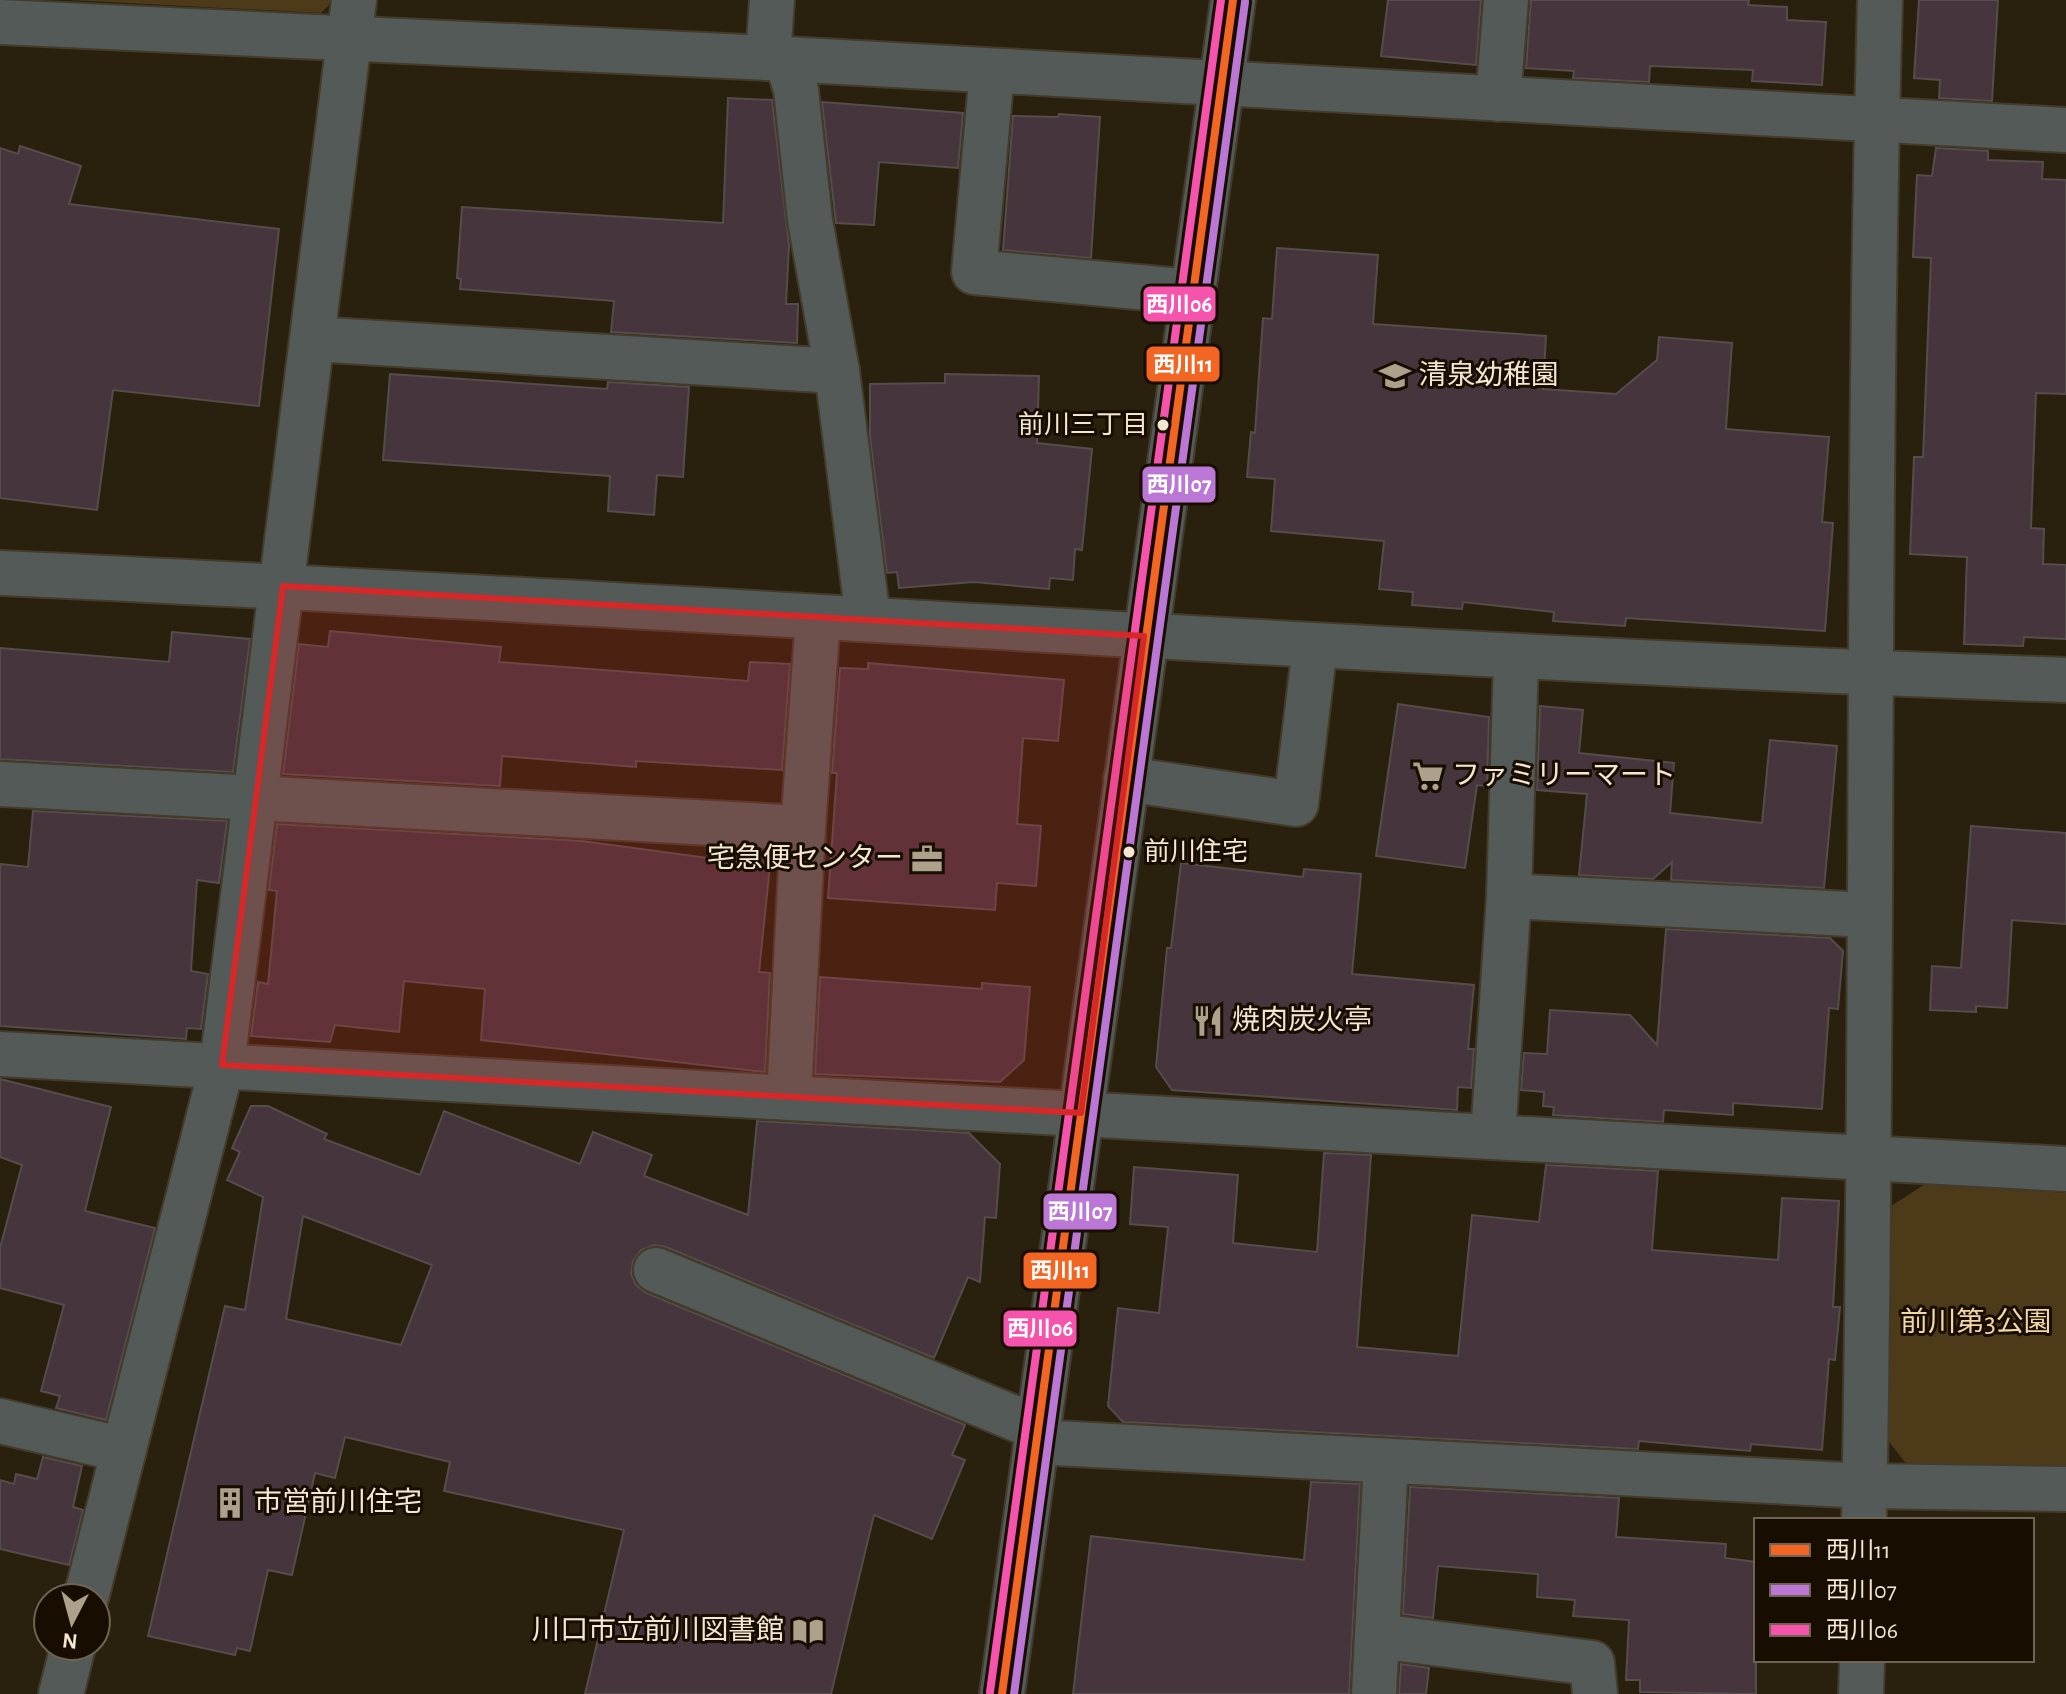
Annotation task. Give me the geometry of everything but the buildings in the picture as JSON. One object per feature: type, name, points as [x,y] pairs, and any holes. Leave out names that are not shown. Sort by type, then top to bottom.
[{"type":"street","points":[[772,0],[777,59],[796,90],[810,220],[837,371],[868,619]]},
{"type":"street","points":[[1002,1694],[1233,0]]},
{"type":"street","points":[[1498,99],[1506,0]]},
{"type":"street","points":[[1865,1503],[1870,1158],[1867,915],[1880,0]]},
{"type":"street","points":[[90,1582],[222,1065],[352,20]]},
{"type":"street","points":[[0,22],[352,20],[777,59],[2066,130]]},
{"type":"street","points":[[992,71],[974,272],[1192,292]]},
{"type":"street","points":[[313,339],[837,371]]},
{"type":"street","points":[[0,573],[868,619],[1516,659],[2066,680]]},
{"type":"street","points":[[789,1097],[818,618]]},
{"type":"street","points":[[1126,779],[1296,804],[1315,646]]},
{"type":"street","points":[[1493,1136],[1509,896],[1516,659]]},
{"type":"street","points":[[0,784],[803,828]]},
{"type":"street","points":[[1509,896],[1867,915]]},
{"type":"street","points":[[0,1054],[2066,1169]]},
{"type":"street","points":[[656,1270],[1037,1435],[1386,1461],[1865,1503],[2066,1489]]},
{"type":"street","points":[[0,1421],[124,1450]]},
{"type":"street","points":[[1374,1694],[1386,1461]]},
{"type":"street","points":[[1377,1636],[1592,1663],[1595,1694]]},
{"type":"street","points":[[61,1694],[69,1662]]},
{"type":"street","points":[[1861,1694],[1862,1662]]},
{"type":"highlighted area","points":[[283,586],[1144,636],[1081,1113],[222,1065]]},
{"type":"green space","points":[[69,0],[334,0],[321,13]]},
{"type":"green space","name":"前川第3公園","points":[[1925,1184],[2066,1193],[2066,1473],[1913,1472],[1885,1437],[1888,1208]]},
{"type":"transit line","name":"西川06","points":[[990,1692],[1221,0]]},
{"type":"transit line","name":"西川11","points":[[1002,1694],[1233,0]]},
{"type":"transit line","name":"西川07","points":[[1014,1694],[1245,2]]},
{"type":"place","name":"清泉幼稚園","points":[[1395,376]]},
{"type":"place","name":"前川三丁目","points":[[1163,425]]},
{"type":"place","name":"ファミリーマート","points":[[1428,776]]},
{"type":"place","name":"前川住宅","points":[[1129,852]]},
{"type":"place","name":"宅急便センター","points":[[927,859]]},
{"type":"place","name":"焼肉炭火亭","points":[[1208,1021]]},
{"type":"place","name":"市営前川住宅","points":[[230,1503]]},
{"type":"place","name":"川口市立前川図書館","points":[[808,1631]]}]
